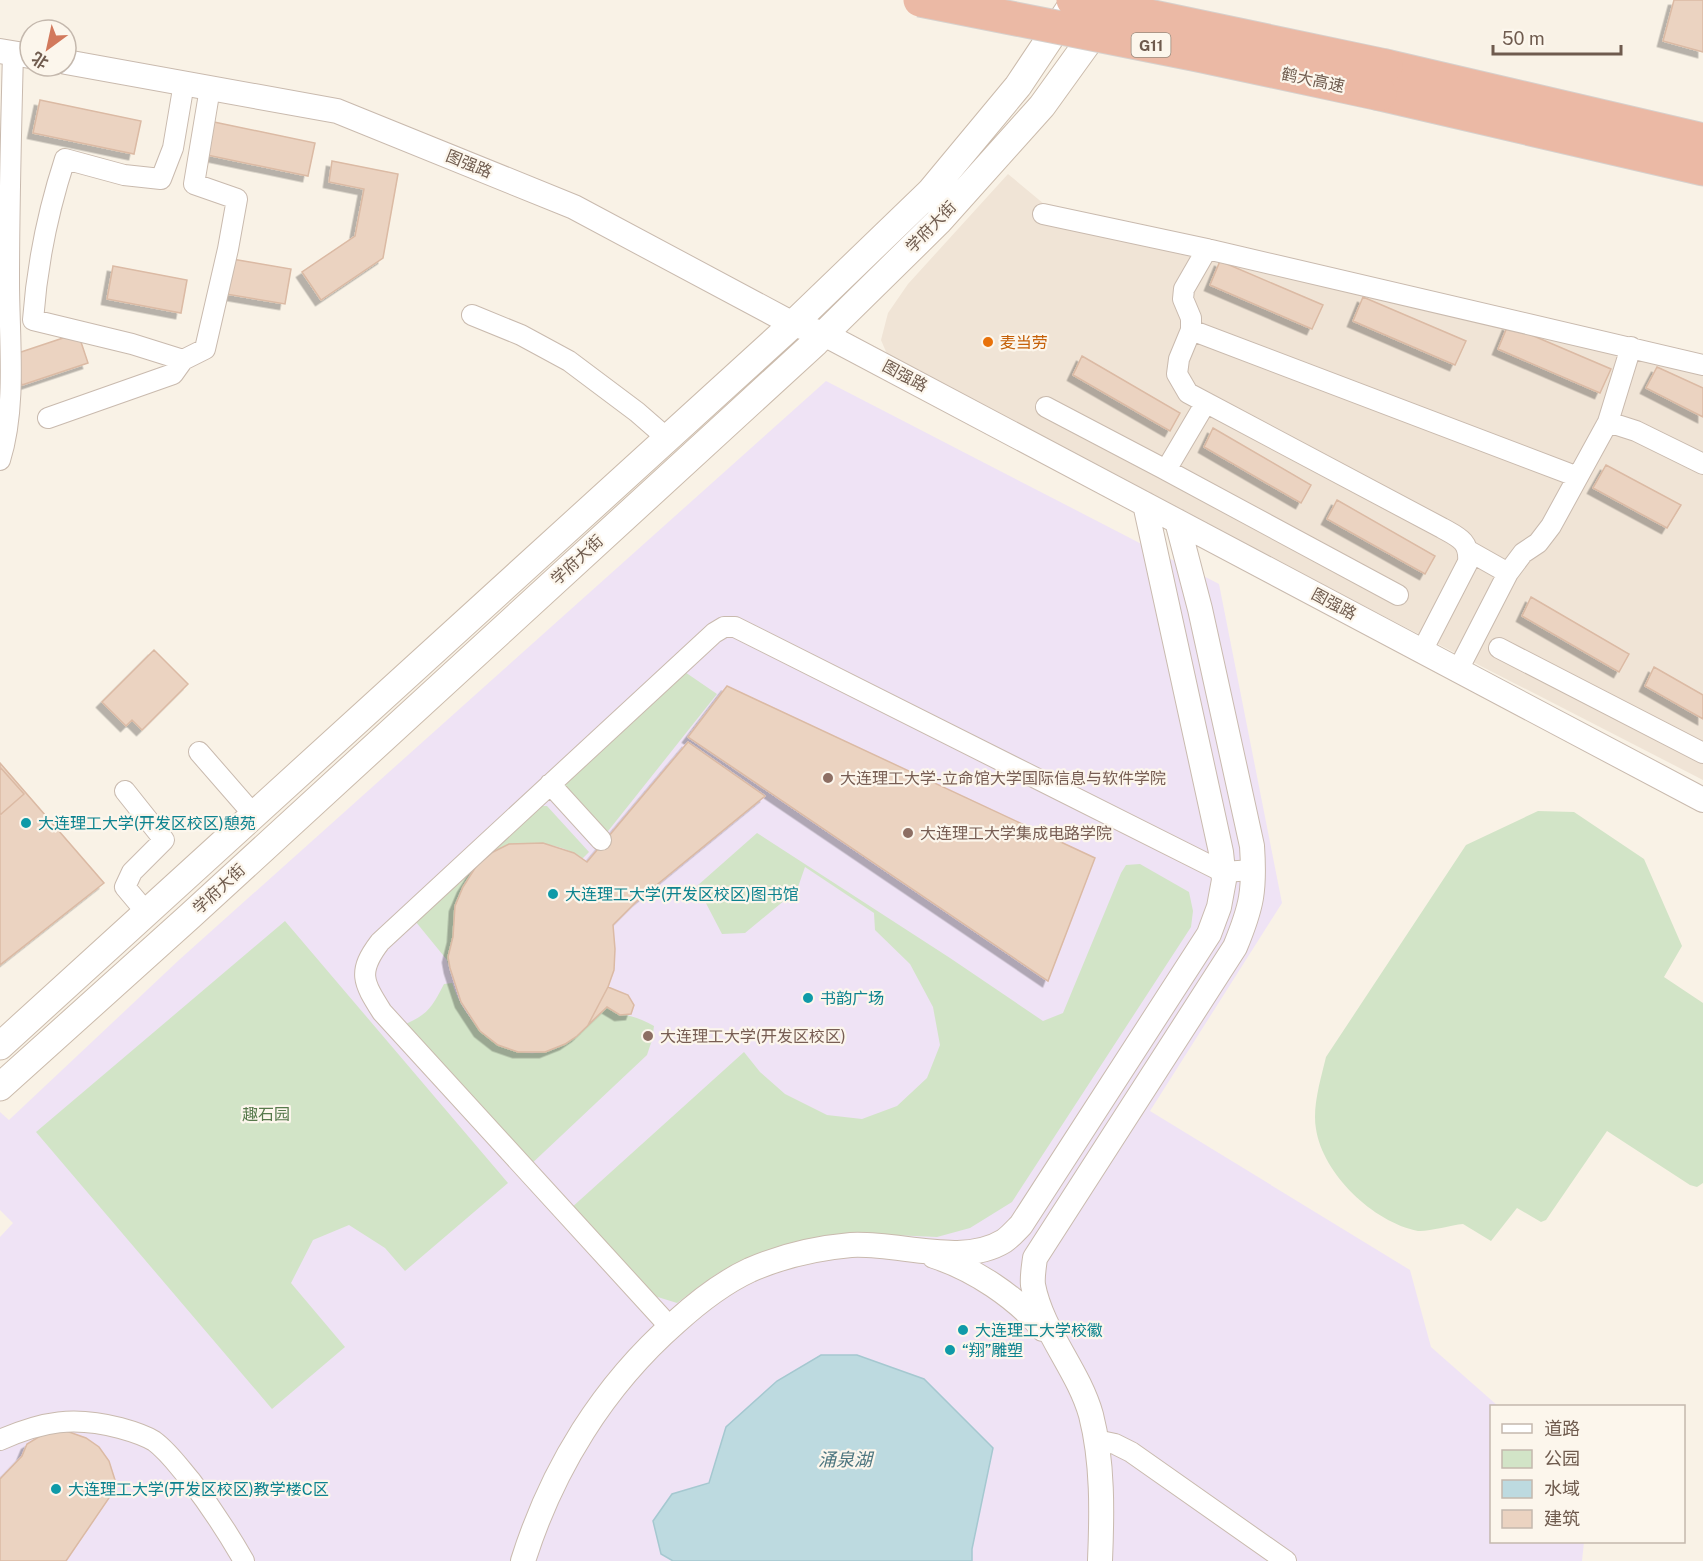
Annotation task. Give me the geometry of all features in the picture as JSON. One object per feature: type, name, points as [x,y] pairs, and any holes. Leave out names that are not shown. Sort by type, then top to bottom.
[{"type":"highway","name":"鹤大高速","points":[[920,0],[1198,55],[1383,80],[1703,140]]},
{"type":"highway","name":"鹤大高速","points":[[1074,0],[1383,80],[1703,169]]},
{"type":"main road","name":"学府大街","points":[[2,1041],[668,439],[793,324],[930,192],[1018,86],[1074,0]]},
{"type":"main road","name":"学府大街","points":[[0,1087],[190,916],[824,334],[938,222],[1034,115],[1119,0]]},
{"type":"street","points":[[0,460],[7,437],[10,397],[9,247],[14,53]]},
{"type":"street","name":"图强路","points":[[78,64],[337,111],[574,207],[793,324],[824,334],[1703,800]]},
{"type":"street","points":[[183,360],[132,344],[33,320],[35,286],[44,240],[54,194],[65,159],[124,175],[161,179],[173,148],[184,83]]},
{"type":"street","points":[[48,418],[173,374],[183,360],[205,349],[237,199],[194,184],[210,88]]},
{"type":"street","points":[[1043,214],[1207,249],[1703,365]]},
{"type":"street","points":[[1207,249],[1184,289],[1183,299],[1191,318],[1191,330],[1179,359],[1177,374],[1188,393],[1442,528],[1461,539],[1469,551],[1508,573]]},
{"type":"street","points":[[472,315],[521,335],[569,361],[637,412],[668,439]]},
{"type":"street","points":[[1191,330],[1578,477]]},
{"type":"street","points":[[1458,670],[1508,573],[1523,553],[1538,543],[1551,526],[1608,422],[1631,347]]},
{"type":"street","points":[[1166,470],[1206,404]]},
{"type":"street","points":[[1046,407],[1398,595]]},
{"type":"street","points":[[1608,422],[1636,431],[1703,464]]},
{"type":"street","points":[[523,1561],[535,1526],[572,1447],[612,1387],[670,1327],[708,1294],[750,1270],[789,1256],[819,1249],[853,1245],[959,1252],[984,1249],[1005,1241],[1020,1225],[1209,934],[1224,880],[1216,823],[1145,504]]},
{"type":"street","points":[[1100,1561],[1102,1520],[1096,1440],[1090,1413],[1041,1312],[1033,1283],[1035,1258],[1235,947],[1249,915],[1254,882],[1252,846],[1200,609],[1177,521]]},
{"type":"street","points":[[1422,651],[1467,562],[1469,551]]},
{"type":"street","points":[[670,1327],[382,1012],[368,990],[365,973],[368,957],[380,942],[714,633],[724,627],[735,627],[1223,872],[1253,870]]},
{"type":"street","points":[[1499,648],[1703,753]]},
{"type":"street","points":[[199,752],[253,814]]},
{"type":"street","points":[[550,784],[601,840]]},
{"type":"street","points":[[125,792],[164,840],[132,872],[125,887],[146,912]]},
{"type":"street","points":[[909,1248],[946,1260],[984,1281],[1021,1306],[1042,1328],[1062,1355]]},
{"type":"street","points":[[0,1440],[49,1423],[73,1420],[109,1425],[152,1440],[172,1456],[245,1557]]},
{"type":"street","points":[[1096,1440],[1115,1444],[1131,1452],[1286,1561]]},
{"type":"shaded area","points":[[1008,174],[1044,204],[1703,365],[1703,780],[918,377],[887,354],[881,340],[888,313],[908,284]]},
{"type":"shaded area","name":"大连理工大学(开发区校区)","points":[[826,381],[1219,584],[1282,903],[1150,1111],[1410,1270],[1431,1347],[1497,1405],[1490,1405],[1490,1543],[1584,1543],[1582,1561],[0,1561],[0,1237],[13,1223],[0,1210],[0,1112],[9,1120],[179,960]]},
{"type":"green space","points":[[682,670],[717,694],[601,840],[560,790],[568,773]]},
{"type":"green space","points":[[536,806],[547,806],[589,852],[582,859],[554,846],[522,843],[499,849],[489,855],[465,882],[456,904],[453,936],[448,955],[450,974],[447,960],[411,916]]},
{"type":"green space","points":[[1538,811],[1574,812],[1644,859],[1682,946],[1664,977],[1703,1003],[1703,1183],[1697,1187],[1690,1185],[1607,1131],[1546,1220],[1541,1222],[1517,1208],[1491,1241],[1463,1224],[1422,1231],[1401,1226],[1384,1218],[1353,1194],[1339,1179],[1321,1146],[1316,1129],[1315,1111],[1326,1057],[1466,845]]},
{"type":"green space","points":[[757,833],[1043,1021],[1063,1013],[1126,865],[1140,864],[1189,892],[1193,911],[1191,927],[1012,1202],[970,1228],[937,1237],[892,1235],[805,1242],[766,1251],[718,1273],[677,1303],[648,1294],[570,1209],[744,1052],[760,1072],[785,1094],[827,1115],[862,1119],[897,1106],[927,1078],[940,1045],[933,1007],[910,964],[875,930],[874,913],[805,867],[797,890],[745,933],[722,934],[697,886]]},
{"type":"green space","name":"趣石园","points":[[285,921],[508,1183],[405,1271],[385,1248],[349,1225],[313,1240],[291,1283],[345,1347],[272,1409],[36,1132]]},
{"type":"green space","points":[[451,977],[456,994],[465,1011],[477,1026],[491,1039],[508,1048],[525,1053],[553,1049],[578,1034],[607,1007],[654,1026],[647,1055],[527,1168],[403,1025],[424,1014],[444,984],[452,983]]},
{"type":"water","name":"涌泉湖","points":[[821,1355],[857,1355],[924,1379],[993,1448],[972,1549],[972,1561],[673,1561],[661,1554],[653,1521],[672,1494],[709,1483],[726,1427],[777,1381]]},
{"type":"building","points":[[1674,0],[1703,0],[1703,52],[1663,41]]},
{"type":"building","points":[[40,100],[141,121],[134,154],[33,133]]},
{"type":"building","points":[[214,122],[315,143],[308,176],[207,155]]},
{"type":"building","points":[[332,161],[398,174],[383,258],[321,300],[302,272],[355,236],[364,189],[329,182]]},
{"type":"building","points":[[232,259],[291,269],[285,304],[226,294]]},
{"type":"building","points":[[1220,261],[1323,305],[1312,329],[1210,285]]},
{"type":"building","points":[[113,266],[187,280],[181,313],[107,299]]},
{"type":"building","points":[[1363,297],[1466,341],[1455,365],[1353,321]]},
{"type":"building","points":[[1508,325],[1611,369],[1600,393],[1498,349]]},
{"type":"building","points":[[78,333],[88,363],[22,385],[12,355]]},
{"type":"building","points":[[1082,356],[1180,413],[1170,431],[1073,375]]},
{"type":"building","points":[[1657,367],[1703,388],[1703,417],[1646,388]]},
{"type":"building","points":[[1213,428],[1311,485],[1301,503],[1204,447]]},
{"type":"building","points":[[1606,465],[1681,505],[1667,528],[1593,488]]},
{"type":"building","points":[[1337,500],[1435,556],[1425,574],[1327,519]]},
{"type":"building","points":[[1531,597],[1629,654],[1619,672],[1522,616]]},
{"type":"building","points":[[154,650],[188,684],[142,730],[132,720],[126,726],[102,702]]},
{"type":"building","points":[[1654,667],[1703,695],[1703,719],[1645,686]]},
{"type":"building","points":[[727,686],[1095,858],[1048,981],[688,737]]},
{"type":"building","name":"大连理工大学(开发区校区)图书馆","points":[[688,742],[765,796],[637,901],[613,925],[614,970],[608,987],[628,995],[634,1005],[631,1014],[620,1015],[607,1007],[577,1036],[545,1052],[518,1052],[498,1045],[480,1031],[461,1002],[450,968],[448,957],[453,937],[455,906],[463,887],[477,865],[493,852],[509,844],[543,843],[574,853],[587,862]]},
{"type":"building","name":"大连理工大学(开发区校区)憩苑","points":[[0,763],[104,883],[0,965]]},
{"type":"building","points":[[0,767],[24,794],[0,815]]},
{"type":"building","points":[[608,987],[628,995],[634,1005],[631,1014],[620,1015],[607,1007],[588,1025]]},
{"type":"building","name":"大连理工大学(开发区校区)教学楼C区","points":[[55,1427],[86,1438],[99,1447],[109,1461],[115,1480],[109,1498],[66,1561],[0,1561],[0,1479],[22,1456],[27,1444]]},
{"type":"place","name":"麦当劳","points":[[988,342]]},
{"type":"place","name":"大连理工大学-立命馆大学国际信息与软件学院","points":[[828,778]]},
{"type":"place","name":"大连理工大学(开发区校区)憩苑","points":[[26,823]]},
{"type":"place","name":"大连理工大学集成电路学院","points":[[908,833]]},
{"type":"place","name":"大连理工大学(开发区校区)图书馆","points":[[553,894]]},
{"type":"place","name":"书韵广场","points":[[808,998]]},
{"type":"place","name":"大连理工大学(开发区校区)","points":[[648,1036]]},
{"type":"place","name":"大连理工大学校徽","points":[[963,1330]]},
{"type":"place","name":"“翔”雕塑","points":[[950,1350]]},
{"type":"place","name":"大连理工大学(开发区校区)教学楼C区","points":[[56,1489]]}]
